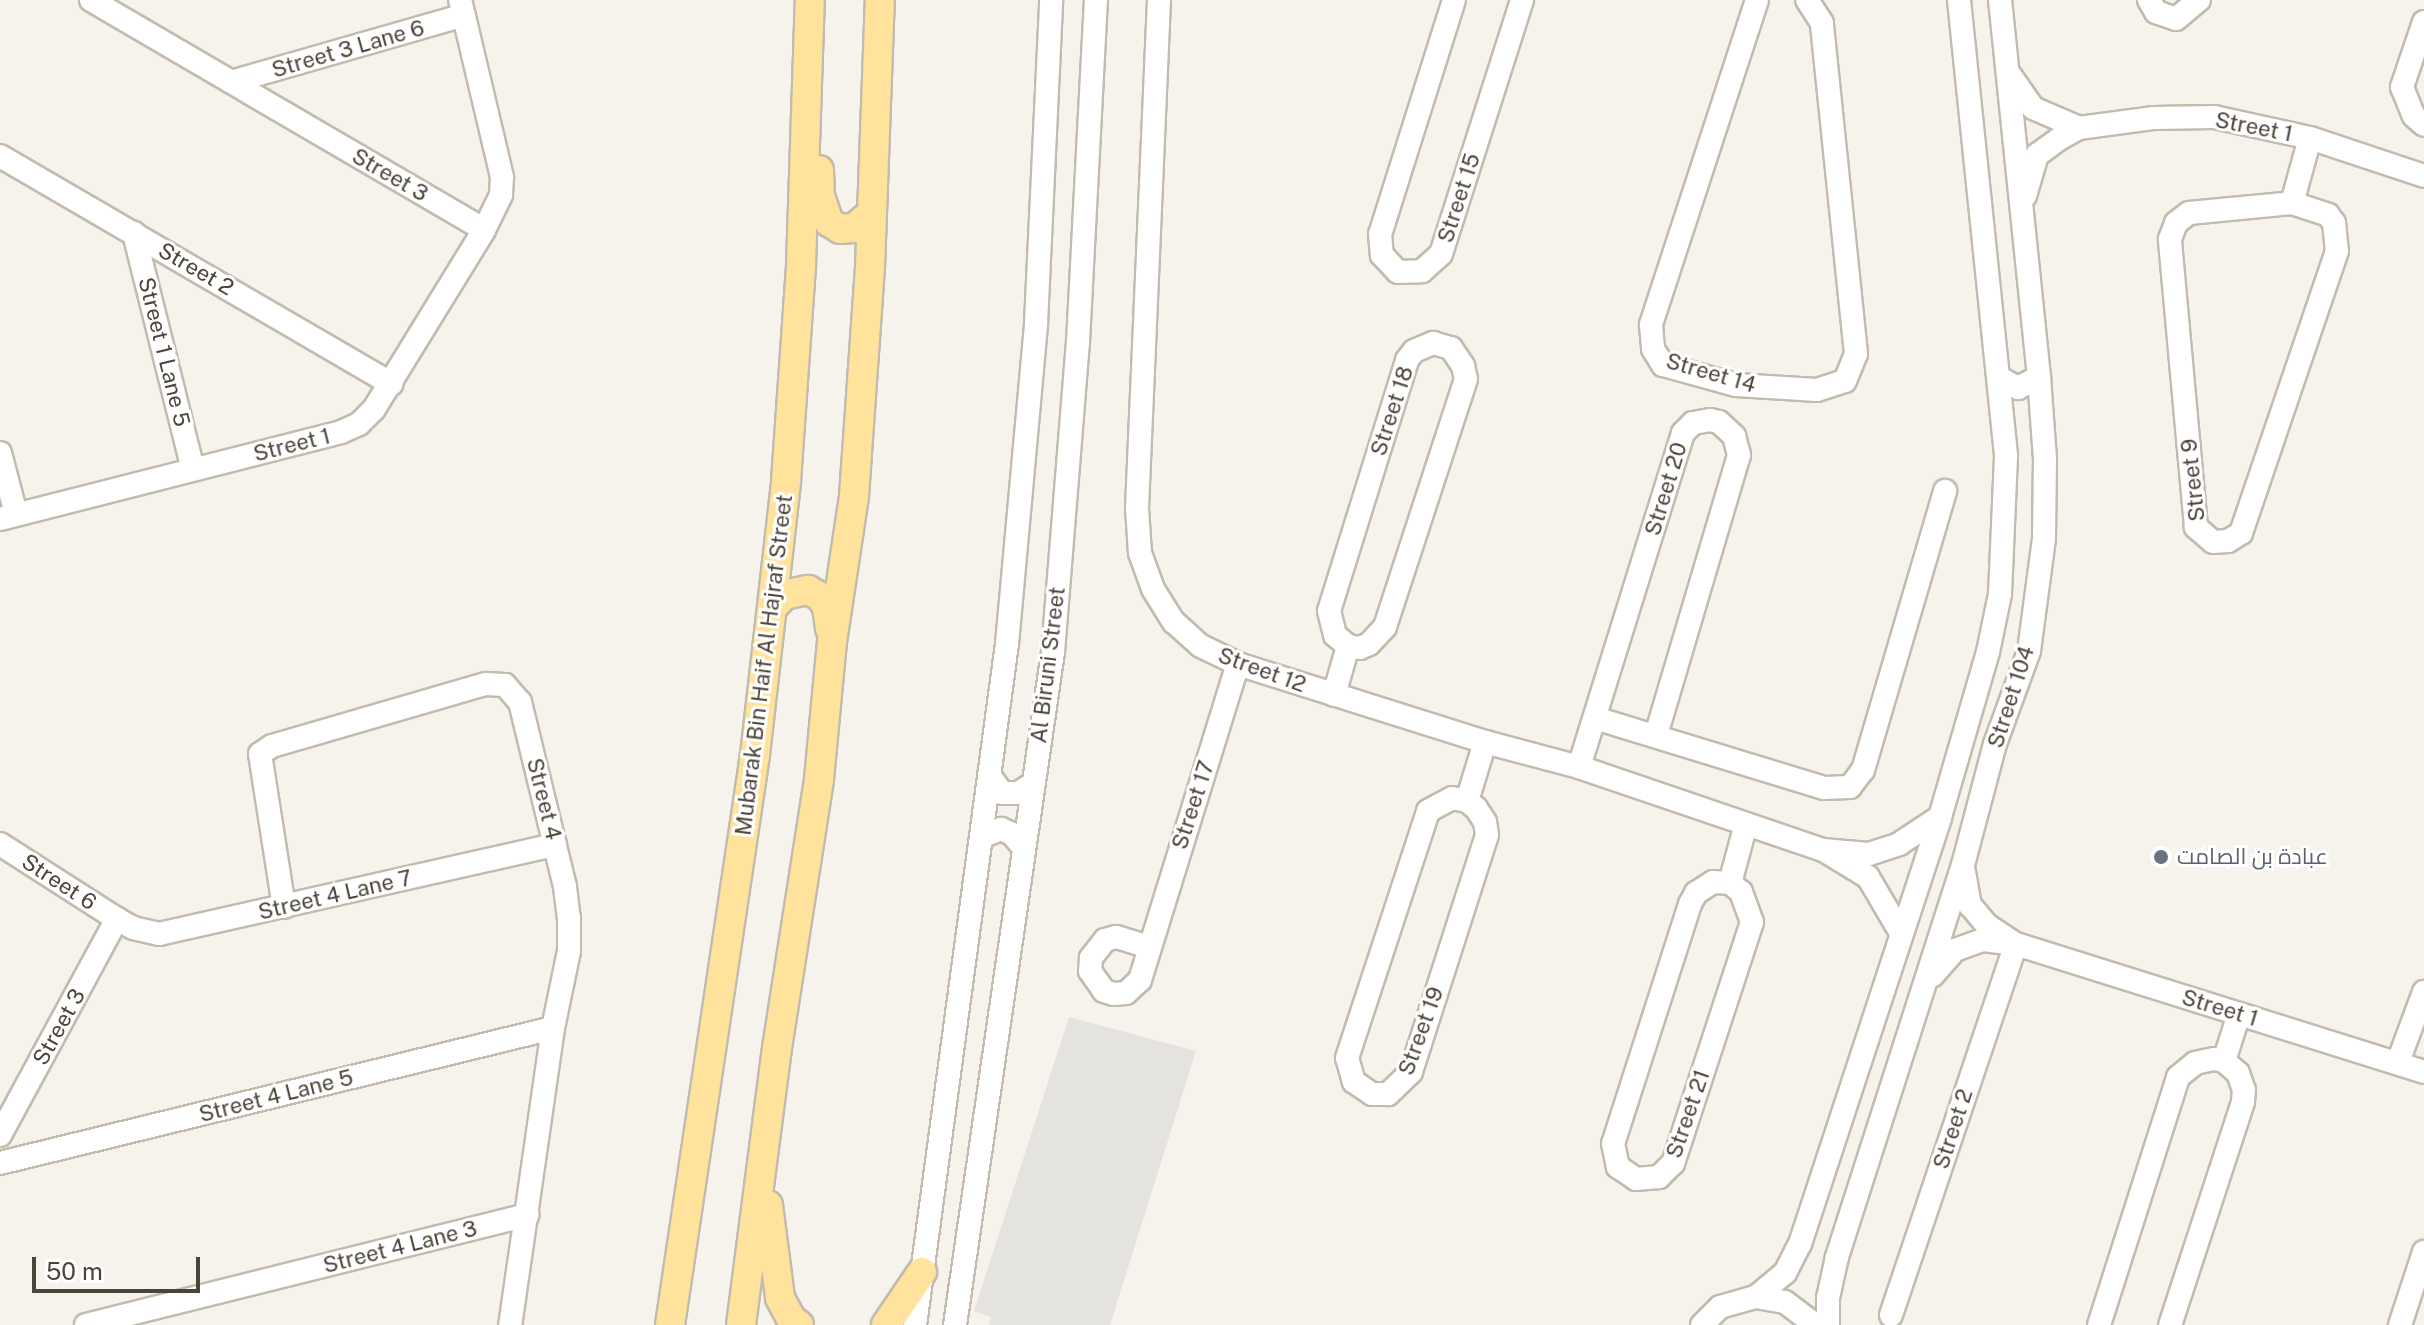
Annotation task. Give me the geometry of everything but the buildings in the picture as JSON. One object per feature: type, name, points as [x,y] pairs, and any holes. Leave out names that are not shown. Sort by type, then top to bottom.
[{"type":"main road","points":[[741,1325],[819,779],[832,642],[854,496],[872,213],[880,0]]},
{"type":"main road","points":[[810,11],[820,196],[825,216],[829,222],[847,229],[854,228],[872,213]]},
{"type":"main road","name":"Mubarak Bin Haif Al Hajraf Street","points":[[670,1325],[736,891],[786,481],[801,265],[810,11]]},
{"type":"main road","points":[[772,608],[784,595],[808,590],[821,597],[827,607],[832,642]]},
{"type":"main road","points":[[763,1166],[780,1298],[791,1319],[799,1325]]},
{"type":"main road","points":[[886,1325],[922,1272]]},
{"type":"street","name":"Street 3","points":[[91,0],[484,230]]},
{"type":"street","name":"Al Biruni Street","points":[[915,1325],[1007,644],[1036,323],[1051,0]]},
{"type":"street","name":"Al Biruni Street","points":[[955,1325],[1031,785],[1053,652],[1093,110],[1096,0]]},
{"type":"street","name":"Street 12","points":[[1159,0],[1137,508],[1140,553],[1153,589],[1174,622],[1201,646],[1238,664],[1485,742],[1579,767],[1823,850],[1868,877],[1901,933]]},
{"type":"street","name":"Street 15","points":[[1454,0],[1380,234],[1382,255],[1398,272],[1422,271],[1441,254],[1522,0]]},
{"type":"street","name":"Street 14","points":[[1757,0],[1651,325],[1653,349],[1663,365],[1736,385],[1817,390],[1845,381],[1856,354],[1822,23],[1807,0]]},
{"type":"street","name":"Street 104","points":[[1756,1297],[1785,1273],[1800,1244],[1940,817],[1988,652],[2000,594],[2006,455],[1959,0]]},
{"type":"street","name":"Street 104","points":[[1828,1325],[1828,1298],[1837,1257],[1927,982],[1963,865],[1995,744],[2029,651],[2043,547],[2045,459],[2039,377],[2000,0]]},
{"type":"street","points":[[2149,0],[2156,12],[2176,19],[2199,0]]},
{"type":"street","name":"Street 3 Lane 6","points":[[231,82],[462,8]]},
{"type":"street","points":[[462,8],[502,177],[501,195],[484,230]]},
{"type":"street","points":[[2424,22],[2402,87],[2414,116],[2424,125]]},
{"type":"street","points":[[2008,72],[2033,108],[2079,128]]},
{"type":"street","name":"Street 1","points":[[2022,209],[2037,155],[2079,128],[2154,118],[2214,117],[2310,138],[2424,176]]},
{"type":"street","points":[[2292,203],[2310,138]]},
{"type":"street","name":"Street 2","points":[[0,156],[392,384]]},
{"type":"street","name":"Street 9","points":[[2292,203],[2328,215],[2337,234],[2337,251],[2241,533],[2228,541],[2213,542],[2196,527],[2170,239],[2176,223],[2189,213],[2292,203]]},
{"type":"street","name":"Street 1","points":[[8,517],[341,432],[359,424],[392,384],[484,230]]},
{"type":"street","name":"Street 1 Lane 5","points":[[134,233],[193,470]]},
{"type":"street","name":"Street 18","points":[[1441,344],[1457,355],[1466,379],[1385,627],[1369,644],[1348,646],[1335,635],[1329,611],[1407,360],[1424,345],[1441,344]]},
{"type":"street","points":[[1998,377],[2018,388],[2039,377]]},
{"type":"street","name":"Street 20","points":[[1579,767],[1683,433],[1701,420],[1719,422],[1734,436],[1739,455],[1656,736]]},
{"type":"street","points":[[0,453],[8,517]]},
{"type":"street","points":[[1595,718],[1824,788],[1850,787],[1863,770],[1945,491]]},
{"type":"street","points":[[2004,539],[2024,535],[2037,539],[2043,547]]},
{"type":"street","points":[[1334,695],[1348,646]]},
{"type":"street","name":"Street 17","points":[[1149,947],[1238,664]]},
{"type":"street","name":"Street 4","points":[[284,907],[260,754],[272,746],[486,684],[505,685],[520,702],[555,845],[565,887],[569,951],[553,1028],[510,1325]]},
{"type":"street","points":[[1467,801],[1485,742]]},
{"type":"street","points":[[989,775],[1002,793],[1018,793],[1031,785]]},
{"type":"street","name":"Street 19","points":[[1444,800],[1467,801],[1482,815],[1487,835],[1411,1072],[1388,1094],[1372,1094],[1354,1082],[1347,1058],[1428,811],[1444,800]]},
{"type":"street","name":"Street 12","points":[[1823,850],[1869,854],[1899,844],[1940,817]]},
{"type":"street","points":[[1730,883],[1746,824]]},
{"type":"street","points":[[981,837],[1001,829],[1012,834],[1023,847]]},
{"type":"street","name":"Street 6","points":[[0,844],[117,919]]},
{"type":"street","name":"Street 4 Lane 7","points":[[117,919],[133,928],[159,934],[555,845]]},
{"type":"street","name":"Street 1","points":[[1963,865],[1970,905],[1987,925],[2016,944]]},
{"type":"street","name":"Street 21","points":[[1713,882],[1730,883],[1747,900],[1752,922],[1673,1163],[1659,1177],[1636,1179],[1618,1167],[1613,1144],[1690,904],[1696,893],[1713,882]]},
{"type":"street","name":"Street 3","points":[[0,1135],[117,919]]},
{"type":"street","name":"Street 1","points":[[1927,982],[1955,950],[1983,940],[2016,944],[2424,1072]]},
{"type":"street","name":"Street 2","points":[[1891,1315],[2016,944]]},
{"type":"street","points":[[2398,1062],[2422,1002]]},
{"type":"street","points":[[2224,1061],[2239,1014]]},
{"type":"street","name":"Street 4 Lane 5","points":[[0,1163],[553,1028]]},
{"type":"street","points":[[2099,1325],[2178,1077],[2205,1058],[2224,1061],[2238,1073],[2244,1090],[2243,1102],[2170,1325]]},
{"type":"street","name":"Street 4 Lane 3","points":[[86,1325],[527,1215]]},
{"type":"street","points":[[2400,1325],[2424,1252]]},
{"type":"street","points":[[1702,1325],[1720,1307],[1756,1297],[1785,1302],[1816,1325]]},
{"type":"shaded area","points":[[1069,1017],[1196,1051],[1110,1325],[989,1325],[991,1317],[974,1311]]},
{"type":"place","name":"عبادة بن الصامت","points":[[2161,857]]}]
